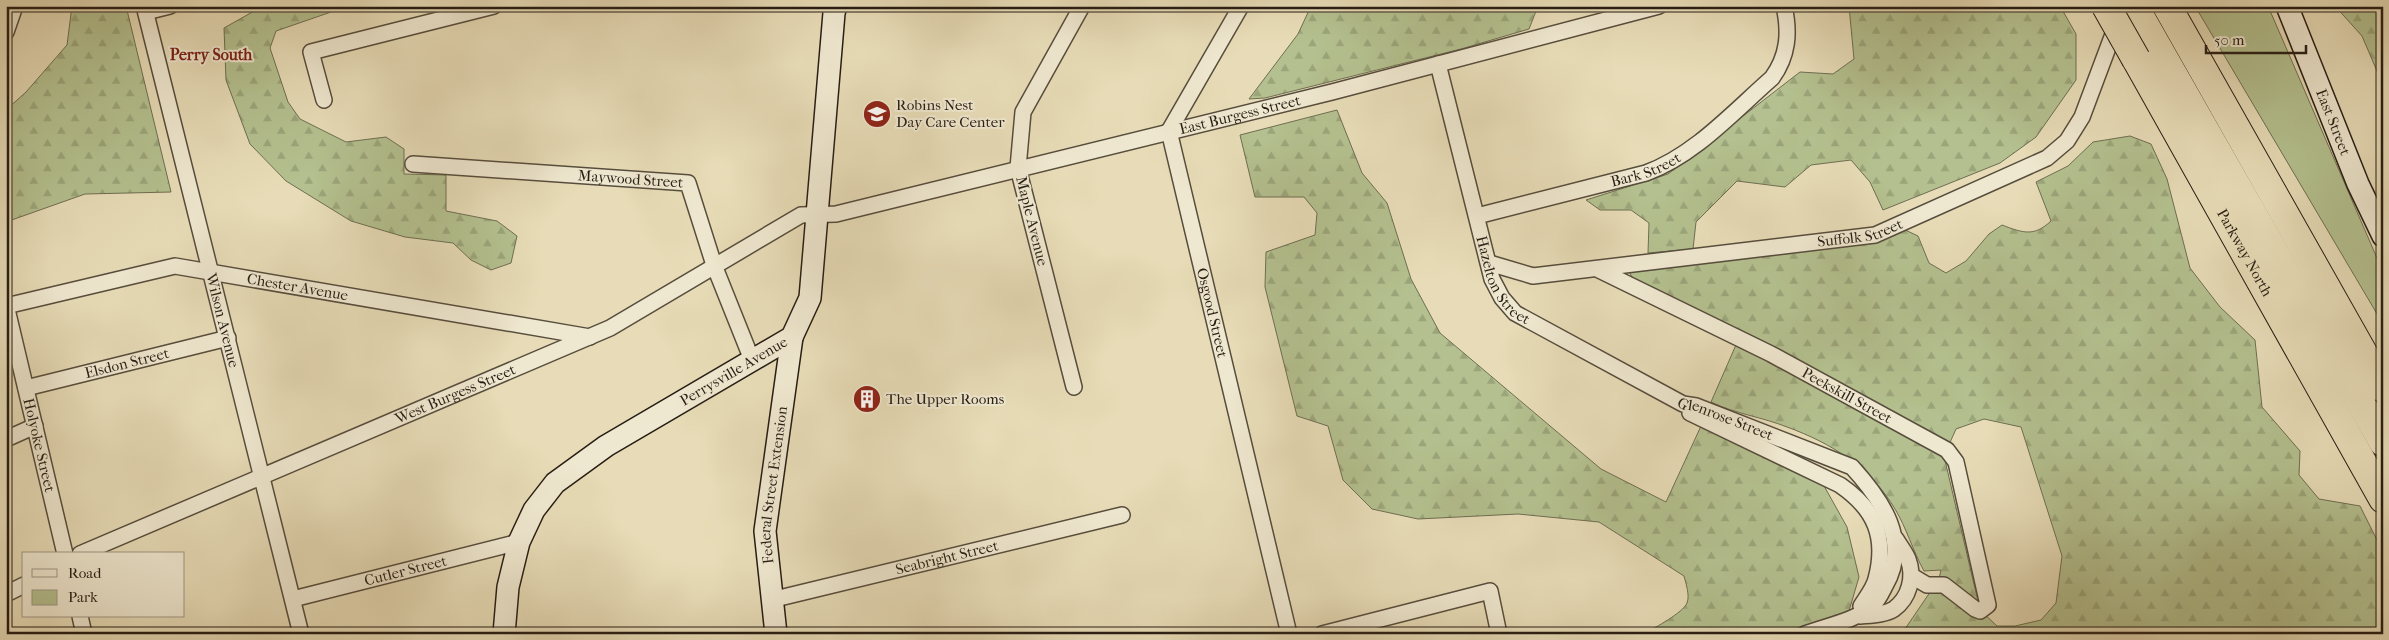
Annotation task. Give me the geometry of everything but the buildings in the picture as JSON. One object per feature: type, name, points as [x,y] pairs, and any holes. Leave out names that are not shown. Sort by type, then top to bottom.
[{"type":"highway","name":"Parkway North","points":[[2106,6],[2145,50],[2383,499]]},
{"type":"highway","points":[[2134,6],[2145,50],[2383,442]]},
{"type":"highway","points":[[2170,11],[2383,388]]},
{"type":"main road","name":"Perrysville Avenue","points":[[504,634],[508,587],[520,542],[534,510],[555,483],[606,446],[792,337],[810,298],[836,6]]},
{"type":"main road","name":"East Street","points":[[2286,6],[2358,184],[2383,236]]},
{"type":"main road","name":"Federal Street Extension","points":[[776,634],[764,530],[792,337]]},
{"type":"street","points":[[7,31],[14,6]]},
{"type":"street","points":[[145,9],[170,6]]},
{"type":"street","points":[[324,100],[310,52],[494,6]]},
{"type":"street","name":"Maple Avenue","points":[[1074,388],[1018,168],[1023,112],[1082,6]]},
{"type":"street","points":[[1169,131],[1241,6]]},
{"type":"street","name":"East Burgess Street","points":[[818,214],[836,214],[1438,64],[1659,6]]},
{"type":"street","name":"Bark Street","points":[[1477,216],[1646,173],[1665,166],[1684,155],[1772,78],[1782,65],[1787,48],[1788,27],[1784,6]]},
{"type":"street","name":"Suffolk Street","points":[[1489,263],[1533,276],[1599,270],[1875,235],[2047,158],[2067,141],[2082,117],[2110,38],[2126,6]]},
{"type":"street","name":"Wilson Avenue","points":[[145,9],[301,634]]},
{"type":"street","name":"Hazelton Street","points":[[1438,64],[1496,288],[1515,313],[1683,404]]},
{"type":"street","name":"Osgood Street","points":[[1169,131],[1290,634]]},
{"type":"street","name":"Maywood Street","points":[[412,164],[688,183],[714,265],[752,360]]},
{"type":"street","name":"West Burgess Street","points":[[85,552],[610,328],[792,219],[801,215],[818,214]]},
{"type":"street","name":"Chester Avenue","points":[[6,306],[174,266],[212,274],[590,336]]},
{"type":"street","name":"Peekskill Street","points":[[1599,270],[1771,354],[1947,450],[1956,462],[1988,605],[1980,611],[1944,585],[1927,585],[1912,576]]},
{"type":"street","name":"Holyoke Street","points":[[6,306],[65,552]]},
{"type":"street","name":"Elsdon Street","points":[[26,388],[228,338]]},
{"type":"street","name":"Glenrose Street","points":[[1683,404],[1696,406],[1852,466],[1870,486],[1882,504],[1891,522],[1896,539],[1895,560],[1890,578],[1873,605],[1856,616],[1805,634]]},
{"type":"street","name":"Glenrose Street","points":[[1683,404],[1692,415],[1840,485],[1869,510],[1880,540],[1876,580],[1856,616]]},
{"type":"street","points":[[6,439],[35,426]]},
{"type":"street","name":"Seabright Street","points":[[771,600],[1122,515]]},
{"type":"street","points":[[1856,616],[1871,615],[1894,609],[1905,596],[1912,576],[1908,559],[1896,539]]},
{"type":"street","name":"Cutler Street","points":[[293,599],[520,542]]},
{"type":"street","points":[[6,594],[22,586]]},
{"type":"street","points":[[1322,634],[1490,591],[1499,634]]},
{"type":"street","points":[[80,618],[84,634]]},
{"type":"green space","points":[[72,6],[126,6],[171,192],[85,194],[6,222],[6,110],[26,92],[67,45]]},
{"type":"green space","points":[[263,6],[335,6],[331,12],[276,31],[270,48],[288,102],[300,119],[346,142],[386,137],[404,149],[404,174],[446,175],[446,211],[497,221],[517,236],[511,263],[491,270],[471,260],[453,243],[405,237],[351,221],[286,181],[250,144],[226,80],[224,28]]},
{"type":"green space","points":[[1311,6],[1405,6],[1406,9],[1412,6],[1538,6],[1529,29],[1461,49],[1265,98],[1249,99],[1298,34]]},
{"type":"green space","points":[[1849,6],[2060,6],[2076,34],[2076,80],[2036,137],[2000,163],[1883,210],[1870,182],[1851,160],[1811,165],[1785,187],[1737,181],[1696,222],[1693,249],[1648,253],[1649,223],[1631,210],[1600,210],[1586,200],[1668,174],[1800,72],[1833,74],[1854,59]]},
{"type":"green space","points":[[2195,6],[2268,6],[2383,272],[2383,324]]},
{"type":"green space","points":[[2335,6],[2383,6],[2383,85],[2362,36]]},
{"type":"green space","points":[[1337,110],[1362,173],[1387,203],[1411,279],[1440,333],[1601,469],[1666,502],[1701,426],[1823,484],[1847,527],[1859,577],[1849,611],[1779,634],[1645,634],[1675,615],[1687,603],[1688,597],[1684,576],[1599,522],[1518,514],[1418,519],[1372,509],[1343,480],[1328,426],[1297,416],[1265,287],[1266,252],[1315,235],[1317,213],[1304,197],[1255,197],[1240,135]]},
{"type":"green space","points":[[2130,136],[2151,144],[2167,179],[2190,268],[2220,307],[2255,340],[2262,407],[2300,451],[2299,475],[2319,499],[2360,506],[2383,552],[2383,634],[2098,634],[2097,631],[2080,634],[1909,634],[1905,629],[1939,579],[1941,570],[1924,571],[1899,516],[1885,494],[1874,481],[1848,458],[1819,441],[1803,433],[1730,410],[1711,402],[1739,338],[1635,282],[1628,270],[1901,228],[1918,236],[1929,263],[1946,273],[1966,261],[1989,234],[2002,225],[2028,232],[2039,230],[2051,221],[2036,182],[2068,166],[2093,142]],"holes":[[[1984,419],[2021,427],[2062,556],[2056,603],[2041,620],[2015,626],[1997,626],[1980,610],[1944,456],[1956,429]]]},
{"type":"place","name":"Robins Nest Day Care Center","points":[[877,114]]},
{"type":"place","name":"The Upper Rooms","points":[[867,399]]},
{"type":"district","name":"Perry South","points":[[211,54]]}]
